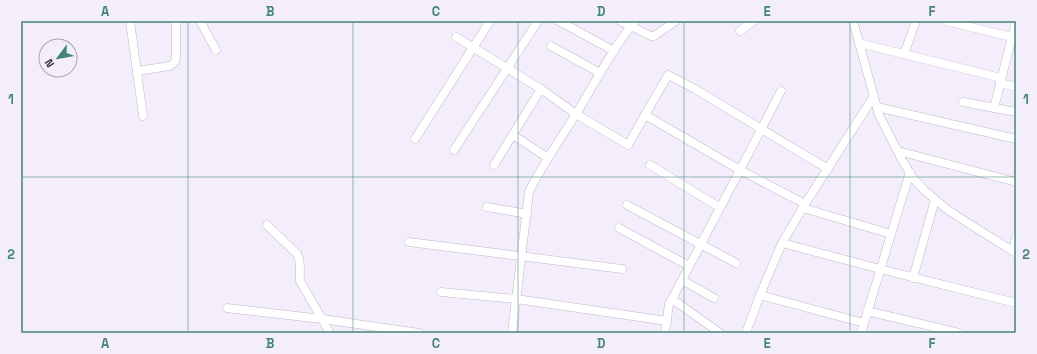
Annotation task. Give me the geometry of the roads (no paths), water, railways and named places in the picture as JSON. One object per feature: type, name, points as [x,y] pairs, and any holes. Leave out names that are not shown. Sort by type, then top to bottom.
[{"type":"street","points":[[130,21],[143,116]]},
{"type":"street","points":[[137,71],[170,66],[175,62],[176,21]]},
{"type":"street","points":[[200,21],[216,50]]},
{"type":"street","points":[[415,139],[490,21]]},
{"type":"street","points":[[454,150],[538,21]]},
{"type":"street","points":[[559,21],[614,52]]},
{"type":"street","points":[[620,21],[633,24],[651,36],[654,36],[676,21]]},
{"type":"street","points":[[740,31],[753,21]]},
{"type":"street","points":[[853,21],[879,115],[913,178],[935,200],[1014,252],[1016,238]]},
{"type":"street","points":[[904,54],[916,21]]},
{"type":"street","points":[[946,21],[1013,40]]},
{"type":"street","points":[[994,108],[1013,40],[1016,21]]},
{"type":"street","points":[[512,333],[529,192],[600,73],[633,24]]},
{"type":"street","points":[[456,37],[541,89],[576,114],[628,145],[668,75],[828,169]]},
{"type":"street","points":[[860,43],[1001,80],[1016,87]]},
{"type":"street","points":[[551,46],[600,73]]},
{"type":"street","points":[[494,165],[541,89]]},
{"type":"street","points":[[665,333],[672,299],[781,91]]},
{"type":"street","points":[[746,333],[782,243],[874,96]]},
{"type":"street","points":[[963,102],[1016,112]]},
{"type":"street","points":[[877,107],[1016,139]]},
{"type":"street","points":[[645,115],[804,206],[891,234]]},
{"type":"street","points":[[513,135],[548,158]]},
{"type":"street","points":[[898,151],[1016,182]]},
{"type":"street","points":[[650,165],[720,208]]},
{"type":"street","points":[[861,333],[910,172]]},
{"type":"street","points":[[913,278],[935,200]]},
{"type":"street","points":[[627,205],[736,263]]},
{"type":"street","points":[[487,206],[527,214]]},
{"type":"street","points":[[267,225],[297,254],[300,261],[300,281],[330,333]]},
{"type":"street","points":[[619,228],[689,266]]},
{"type":"street","points":[[409,242],[622,269]]},
{"type":"street","points":[[782,243],[913,278],[1016,303]]},
{"type":"street","points":[[682,280],[714,298]]},
{"type":"street","points":[[441,292],[516,299],[667,321]]},
{"type":"street","points":[[760,295],[864,323]]},
{"type":"street","points":[[672,299],[720,333]]},
{"type":"street","points":[[227,308],[322,319],[420,333]]},
{"type":"street","points":[[868,310],[958,333]]}]
